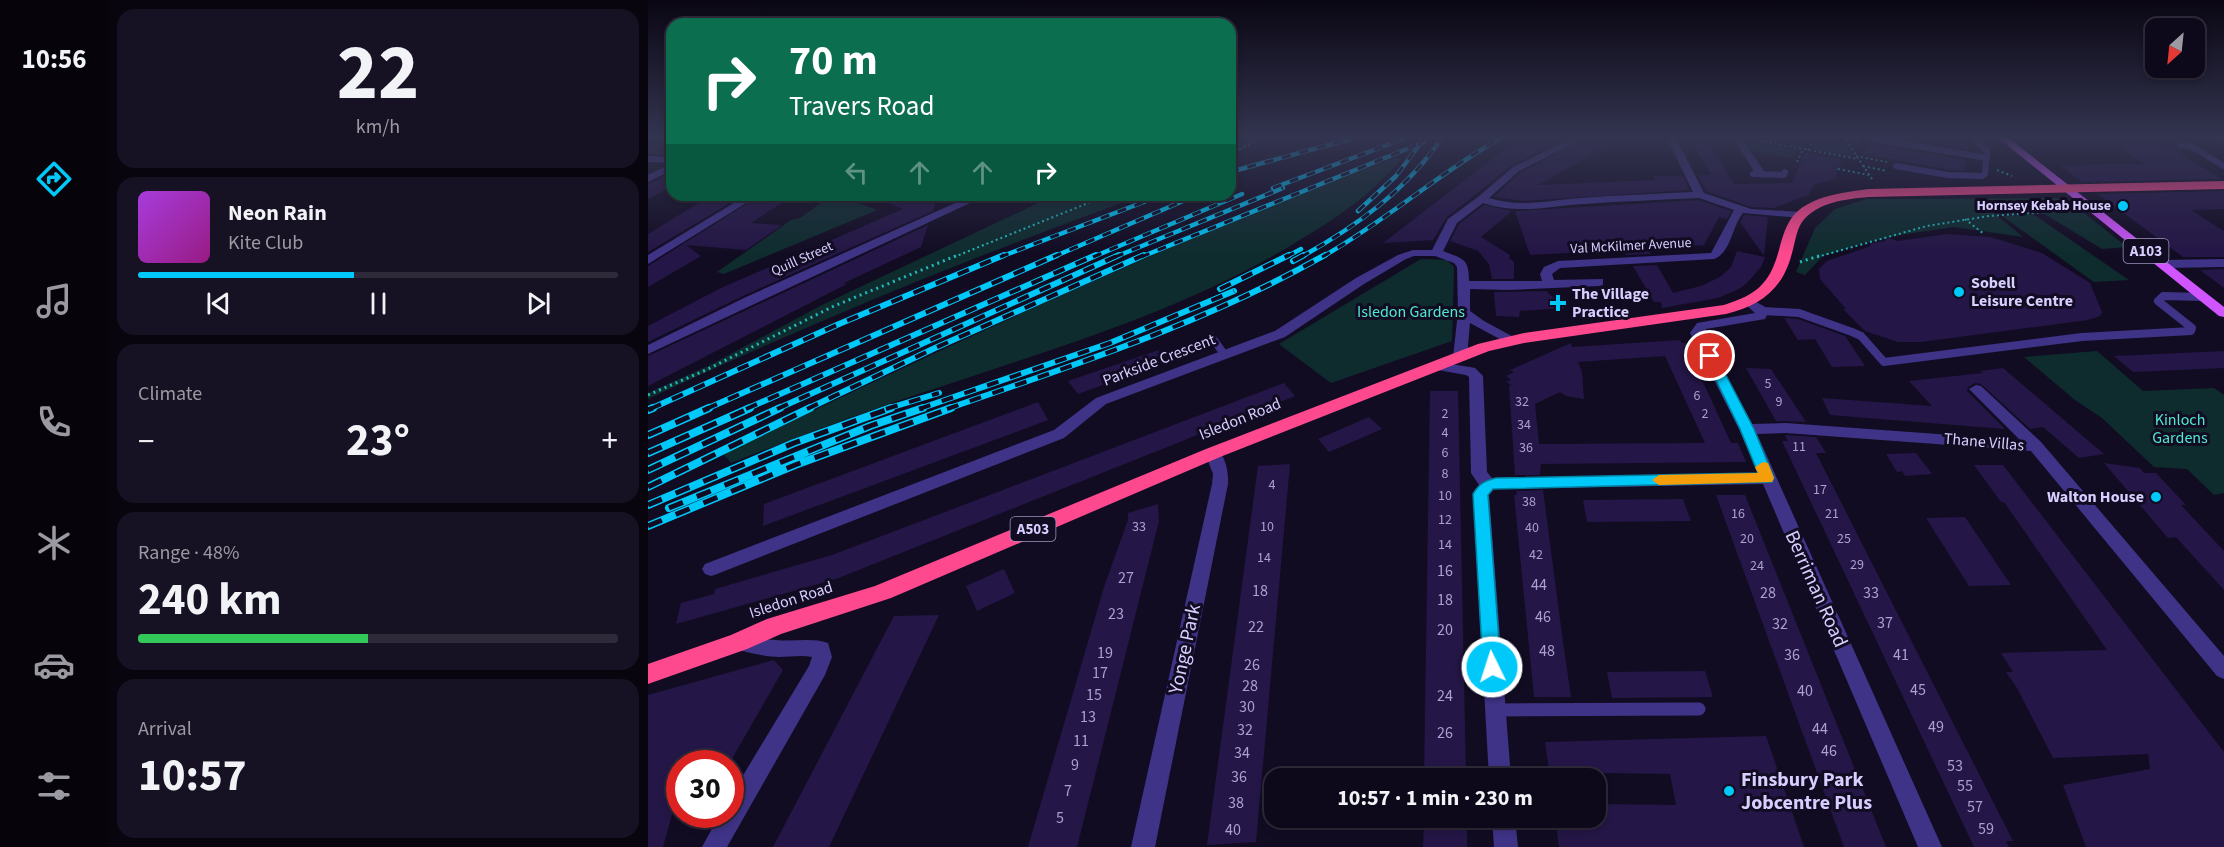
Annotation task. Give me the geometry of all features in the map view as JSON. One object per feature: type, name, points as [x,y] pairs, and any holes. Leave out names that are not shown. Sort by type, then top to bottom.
[{"type":"highway","points":[[1801,215],[1815,207],[1850,195],[1869,193],[2224,186]]},
{"type":"highway","name":"Isledon Road","points":[[648,674],[739,642],[774,626],[838,608],[883,592],[1213,453],[1460,357],[1512,340],[1726,309],[1749,302],[1776,281],[1792,228],[1801,215]]},
{"type":"main road","name":"A103","points":[[2050,176],[2224,313]]},
{"type":"street","points":[[1460,357],[1464,312],[1463,267],[1458,261],[1436,253],[1452,221],[1509,176]]},
{"type":"street","points":[[1691,176],[1700,195]]},
{"type":"street","points":[[1482,199],[1494,204],[1522,208],[1581,201],[1700,195],[1740,210],[1758,214],[1801,215]]},
{"type":"street","points":[[648,260],[744,201]]},
{"type":"street","name":"Quill Street","points":[[648,350],[956,201]]},
{"type":"street","name":"Val McKilmer Avenue","points":[[1549,284],[1546,274],[1548,270],[1558,265],[1714,256],[1720,250],[1731,219],[1740,210]]},
{"type":"street","name":"Parkside Crescent","points":[[711,569],[1059,434],[1101,401],[1280,334],[1402,256],[1423,252],[1436,253]]},
{"type":"street","points":[[2163,264],[2224,263]]},
{"type":"street","points":[[1464,285],[1599,282]]},
{"type":"street","points":[[1749,302],[1762,311]]},
{"type":"street","name":"Berriman Road","points":[[1762,311],[1756,318],[1702,326],[1697,333],[1747,429],[1930,847]]},
{"type":"street","points":[[1464,312],[1479,324],[1512,340]]},
{"type":"street","points":[[1437,366],[1470,371],[1476,375],[1479,473],[1488,485]]},
{"type":"street","points":[[1976,389],[2037,446]]},
{"type":"street","name":"Thane Villas","points":[[1747,429],[1786,428],[2037,446],[2224,670]]},
{"type":"street","name":"Yonge Park","points":[[1143,847],[1220,484],[1221,474],[1213,453]]},
{"type":"street","points":[[1499,768],[1480,494],[1488,485],[1508,482],[1767,478]]},
{"type":"street","points":[[714,847],[822,657],[821,649],[792,647],[778,650],[739,642]]},
{"type":"street","points":[[1505,828],[1506,847]]},
{"type":"lane","points":[[1945,176],[1982,176]]},
{"type":"lane","points":[[1762,311],[1799,313],[1852,332],[1861,336],[1884,362],[2082,337],[2191,331],[2192,328],[2158,301],[2163,296],[2203,297]]},
{"type":"lane","points":[[1211,336],[1224,354]]},
{"type":"lane","points":[[1495,710],[1699,709]]},
{"type":"path","points":[[1869,176],[1872,185]]},
{"type":"path","points":[[648,395],[706,370],[834,306],[1093,201]]},
{"type":"path","points":[[1782,267],[1906,230],[2003,214],[2093,209]]},
{"type":"path","points":[[1965,219],[1984,234]]},
{"type":"green space","points":[[1348,176],[1386,176],[1356,203],[1303,238],[1222,283],[1179,302],[1093,335],[874,409],[731,463],[723,453],[1056,298],[1225,224]]},
{"type":"green space","points":[[2065,198],[2127,247],[2102,249],[2038,210],[1994,213],[2023,237],[1954,227],[1906,234],[1868,242],[1823,256],[1805,275],[1796,272],[1815,228],[1835,209],[1866,199]]},
{"type":"green space","points":[[824,201],[854,201],[877,210],[724,274],[717,272],[791,220],[800,218]]},
{"type":"green space","points":[[1042,201],[1128,201],[894,291],[648,399],[648,393],[710,365],[822,305]]},
{"type":"green space","points":[[2033,214],[2129,280],[2094,282],[2002,216]]},
{"type":"green space","name":"Isledon Gardens","points":[[1421,259],[1447,260],[1454,267],[1452,341],[1331,383],[1279,344]]},
{"type":"green space","name":"Kinloch Gardens","points":[[2097,351],[2143,391],[2214,388],[2224,395],[2224,493],[2214,495],[2187,469],[2154,467],[2102,418],[2075,400],[2024,357]]},
{"type":"building","points":[[666,176],[666,189],[648,199],[648,184]]},
{"type":"building","points":[[1471,176],[1499,176],[1447,217],[1433,240],[1383,243]]},
{"type":"building","points":[[1517,176],[1554,176],[1538,185],[1655,180],[1653,176],[1683,176],[1689,190],[1524,201],[1494,197]]},
{"type":"building","points":[[1698,176],[1729,176],[1734,184],[1792,183],[1795,176],[1836,176],[1835,179],[1815,184],[1808,195],[1774,208],[1751,207],[1706,191]]},
{"type":"building","points":[[2074,176],[2216,176],[2222,179],[2082,182]]},
{"type":"building","points":[[2224,191],[2224,209],[2191,210],[2224,231],[2224,257],[2183,257],[2098,194]]},
{"type":"building","points":[[1699,200],[1731,211],[1727,219],[1719,217],[1704,245],[1648,249],[1651,254],[1626,255],[1623,250],[1530,255],[1515,211]]},
{"type":"building","points":[[702,201],[733,201],[648,252],[648,234]]},
{"type":"building","points":[[751,201],[785,201],[751,223],[782,225],[746,250],[686,245],[701,256],[648,287],[648,266]]},
{"type":"building","points":[[884,201],[936,201],[933,211],[745,295],[648,342],[648,326],[721,288],[903,209]]},
{"type":"building","points":[[1484,205],[1512,211],[1481,237],[1510,255],[1509,258],[1514,262],[1514,279],[1492,279],[1489,264],[1478,251],[1450,241],[1459,224]]},
{"type":"building","points":[[1744,215],[1768,217],[1764,256],[1740,222]]},
{"type":"building","points":[[928,225],[921,247],[844,283],[847,284],[648,386],[648,356]]},
{"type":"building","name":"Sobell Leisure Centre","points":[[1947,234],[1991,237],[2042,253],[2090,283],[2102,312],[2100,316],[2088,320],[1921,342],[1898,342],[1865,331],[1843,309],[1846,309],[1820,279],[1819,269],[1827,261],[1871,246],[1870,244],[1885,241],[1888,238],[1898,241]]},
{"type":"building","points":[[1737,251],[1765,257],[1761,267],[1747,283],[1718,298],[1662,308],[1661,302],[1654,302],[1633,266],[1657,265],[1673,293],[1701,286],[1720,277],[1731,267]]},
{"type":"building","points":[[2224,269],[2224,288],[2200,270]]},
{"type":"building","points":[[1546,291],[1565,308],[1520,311],[1519,317],[1496,316],[1494,292]]},
{"type":"building","points":[[1784,318],[1798,319],[1845,336],[1865,366],[1832,367],[1815,339],[1798,340]]},
{"type":"building","points":[[1680,340],[1686,343],[1695,358],[1692,358],[1731,443],[1738,443],[1746,462],[1541,464],[1540,475],[1515,475],[1509,386],[1511,385],[1506,382],[1511,380],[1506,376],[1514,372],[1510,370],[1571,343],[1572,347]],"holes":[[[1665,356],[1705,443],[1539,444],[1535,404],[1560,392],[1566,396],[1584,399],[1582,372],[1578,362]]]},
{"type":"building","points":[[1159,350],[1163,363],[1078,394],[1068,381]]},
{"type":"building","points":[[2224,351],[2224,368],[2133,372],[2114,356]]},
{"type":"building","points":[[1746,368],[1771,369],[1806,422],[1776,421]]},
{"type":"building","points":[[2003,368],[2104,454],[2079,458],[2043,427],[2030,429],[1981,384],[1975,383],[1968,387],[1967,391],[2005,429],[1830,415],[1822,398],[1932,406],[1909,381],[1983,373],[1980,371]]},
{"type":"building","points":[[1284,383],[1295,396],[836,579],[676,624],[681,603],[714,594],[715,589],[832,555]]},
{"type":"building","points":[[1430,391],[1458,391],[1466,768],[1424,768]]},
{"type":"building","points":[[1038,402],[1048,420],[763,526],[764,504]]},
{"type":"building","points":[[1369,417],[1382,429],[1329,452],[1318,439]]},
{"type":"building","points":[[1785,435],[1816,437],[1826,453],[1816,453],[2013,841],[2006,841],[2009,847],[1974,847],[1782,441],[1788,441]]},
{"type":"building","points":[[1916,453],[1932,474],[1905,476],[1902,471],[1897,472],[1886,454]]},
{"type":"building","points":[[2104,463],[2140,468],[2144,473],[2156,473],[2186,505],[2181,505],[2224,551],[2224,590],[2176,537],[2168,538]]},
{"type":"building","points":[[1290,464],[1256,842],[1207,845],[1258,466]]},
{"type":"building","points":[[1974,465],[2003,465],[2224,752],[2224,847],[2086,847],[2063,785],[2150,769],[2148,754],[2053,758],[2017,688],[2006,672],[2013,672],[2001,653],[2107,650],[2004,502],[2001,502]]},
{"type":"building","points":[[1543,490],[1571,697],[1534,697],[1514,495],[1517,495],[1516,491]]},
{"type":"building","points":[[1716,495],[1745,495],[1886,847],[1844,847]]},
{"type":"building","points":[[1683,499],[1691,521],[1587,522],[1583,500]]},
{"type":"building","points":[[1158,504],[1159,521],[1077,847],[1028,847],[1104,587],[1128,520],[1128,513]]},
{"type":"building","points":[[1965,517],[2011,585],[1969,586],[1926,518]]},
{"type":"building","points":[[1004,569],[1015,593],[977,611],[966,586]]},
{"type":"building","points":[[939,615],[829,847],[773,847],[894,616]]},
{"type":"building","points":[[774,660],[783,670],[737,750],[666,750],[666,828],[668,828],[663,847],[648,847],[648,695]]},
{"type":"building","points":[[1705,671],[1713,697],[1612,698],[1607,672]]},
{"type":"building","name":"Finsbury Park Jobcentre Plus","points":[[1766,736],[1804,847],[1559,847],[1556,828],[1606,828],[1606,804],[1676,805],[1670,774],[1606,773],[1606,768],[1549,768],[1545,742]]},
{"type":"building","points":[[1424,828],[1467,828],[1467,847],[1423,847]]},
{"type":"railway","points":[[1273,188],[1306,176]]},
{"type":"railway","points":[[1141,257],[1341,176]]},
{"type":"railway","points":[[1358,211],[1396,176]]},
{"type":"railway","points":[[1301,257],[1342,233],[1380,205],[1411,176]]},
{"type":"railway","points":[[1322,257],[1443,176]]},
{"type":"railway","points":[[1115,257],[1283,188]]},
{"type":"railway","points":[[1236,197],[1242,194]]},
{"type":"railway","points":[[1000,257],[1146,201]]},
{"type":"railway","points":[[1053,257],[1183,201]]},
{"type":"railway","points":[[1093,257],[1225,201]]},
{"type":"railway","points":[[1286,257],[1301,249]]},
{"type":"railway","points":[[650,409],[839,324],[1004,255]]},
{"type":"railway","points":[[706,409],[1057,255]]},
{"type":"railway","points":[[746,409],[1096,255]]},
{"type":"railway","points":[[777,409],[1119,255]]},
{"type":"railway","points":[[807,409],[935,348],[1144,255]]},
{"type":"railway","points":[[1220,289],[1289,255]]},
{"type":"railway","points":[[1293,261],[1304,255]]},
{"type":"railway","points":[[947,409],[1187,322],[1280,279],[1325,255]]},
{"type":"railway","points":[[919,409],[1110,343],[1234,291]]},
{"type":"railway","points":[[886,409],[939,393]]},
{"type":"railway","points":[[648,410],[653,408]]},
{"type":"railway","points":[[648,435],[709,408]]},
{"type":"railway","points":[[648,453],[750,408]]},
{"type":"railway","points":[[648,470],[780,408]]},
{"type":"railway","points":[[648,487],[810,408]]},
{"type":"railway","points":[[648,505],[794,443],[891,408]]},
{"type":"railway","points":[[669,508],[870,426],[923,408]]},
{"type":"railway","points":[[648,526],[795,465],[951,408]]},
{"type":"slow traffic","points":[[1659,480],[1767,478],[1763,467]]},
{"type":"place","name":"Hornsey Kebab House","points":[[2123,206]]},
{"type":"place","name":"Sobell Leisure Centre","points":[[1959,292]]},
{"type":"place","name":"The Village Practice","points":[[1558,303]]},
{"type":"place","name":"Walton House","points":[[2156,497]]},
{"type":"place","name":"Finsbury Park Jobcentre Plus","points":[[1729,791]]},
{"type":"route","points":[[1492,667],[1480,494],[1488,485],[1767,478],[1747,429],[1710,356]]}]
